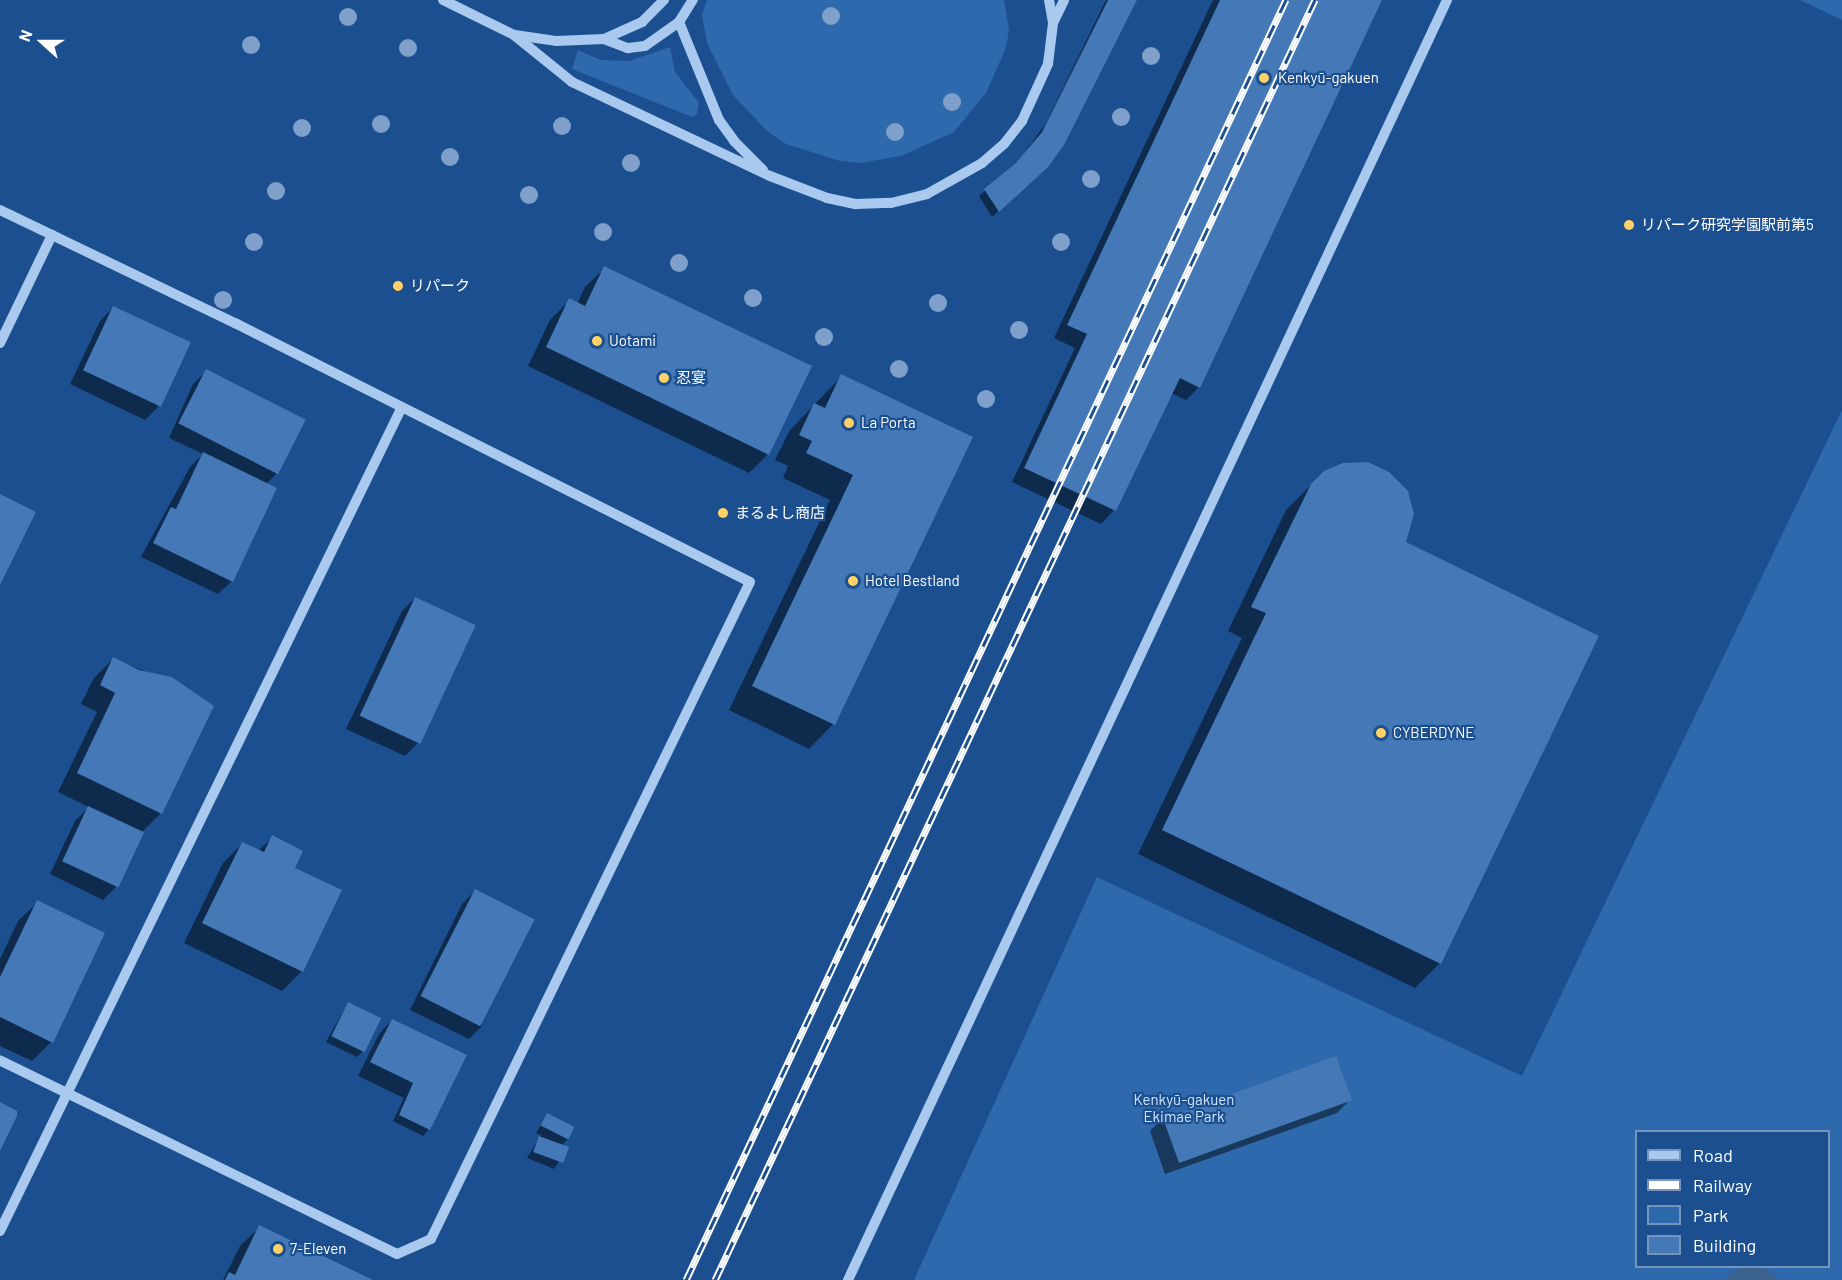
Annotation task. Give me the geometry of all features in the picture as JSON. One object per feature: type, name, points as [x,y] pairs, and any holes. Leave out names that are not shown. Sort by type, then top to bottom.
[{"type":"street","points":[[443,0],[514,35],[572,82],[770,176],[827,198],[856,204],[891,203],[945,186],[982,163],[1022,121],[1048,64],[1053,23],[1049,0]]},
{"type":"street","points":[[514,35],[555,41],[604,39],[642,22],[664,0]]},
{"type":"street","points":[[604,39],[628,48],[645,46],[679,22],[693,0]]},
{"type":"street","points":[[1053,23],[1064,0]]},
{"type":"street","points":[[848,1280],[1447,0]]},
{"type":"street","points":[[679,22],[719,120],[734,141],[770,176]]},
{"type":"street","points":[[0,210],[750,582],[431,1239],[397,1254],[0,1060]]},
{"type":"street","points":[[0,343],[52,235]]},
{"type":"street","points":[[0,1231],[400,409]]},
{"type":"green space","points":[[707,0],[1004,0],[1009,30],[1006,48],[986,93],[954,132],[901,156],[860,163],[840,161],[786,144],[767,131],[733,95],[707,43],[702,15]]},
{"type":"green space","points":[[1800,0],[1842,0],[1842,20]]},
{"type":"green space","points":[[670,47],[675,72],[699,103],[697,114],[692,117],[572,69],[578,50],[601,60],[629,61]]},
{"type":"green space","name":"Kenkyū-gakuen Ekimae Park","points":[[1842,410],[1842,1280],[914,1280],[1097,877],[1522,1076]]},
{"type":"shaded area","points":[[1738,1268],[1765,1268],[1780,1280],[1723,1280]]},
{"type":"building","points":[[1108,0],[1137,0],[1064,145],[1048,167],[999,212],[984,189],[1016,163],[1042,132]]},
{"type":"building","points":[[1220,0],[1382,0],[1200,388],[1180,378],[1116,511],[1024,468],[1087,334],[1067,325]]},
{"type":"building","points":[[604,266],[812,366],[769,455],[546,347],[569,298],[585,306]]},
{"type":"building","points":[[113,306],[191,342],[161,407],[83,370]]},
{"type":"building","points":[[206,369],[306,420],[278,474],[178,423]]},
{"type":"building","name":"Hotel Bestland","points":[[841,374],[973,437],[835,725],[752,686],[853,475],[806,453],[812,441],[799,435],[814,403],[825,408]]},
{"type":"building","points":[[203,452],[277,488],[233,582],[153,543],[171,507],[176,509]]},
{"type":"building","name":"CYBERDYNE","points":[[1368,462],[1389,472],[1408,491],[1414,514],[1406,542],[1599,636],[1441,964],[1162,830],[1266,613],[1251,607],[1311,484],[1324,471],[1343,463]]},
{"type":"building","points":[[0,494],[36,512],[0,585]]},
{"type":"building","points":[[415,597],[476,625],[420,744],[360,716]]},
{"type":"building","points":[[113,657],[139,670],[172,677],[214,706],[162,814],[77,773],[115,693],[100,685]]},
{"type":"building","points":[[88,806],[144,832],[118,887],[62,861]]},
{"type":"building","points":[[272,835],[303,851],[295,868],[342,890],[303,972],[202,923],[242,842],[264,852]]},
{"type":"building","points":[[475,889],[535,919],[480,1026],[421,996]]},
{"type":"building","points":[[37,900],[105,933],[53,1043],[0,1017],[0,977]]},
{"type":"building","points":[[348,1002],[381,1018],[365,1052],[331,1036]]},
{"type":"building","points":[[392,1019],[467,1055],[430,1130],[399,1115],[413,1083],[370,1062]]},
{"type":"building","points":[[1336,1056],[1352,1100],[1179,1163],[1163,1119]]},
{"type":"building","points":[[0,1102],[17,1111],[17,1116],[0,1151]]},
{"type":"building","points":[[547,1113],[575,1127],[568,1140],[541,1125]]},
{"type":"building","points":[[539,1136],[569,1147],[563,1163],[533,1152]]},
{"type":"building","name":"7-Eleven","points":[[259,1225],[373,1280],[225,1280],[229,1272],[235,1275]]},
{"type":"railway","points":[[686,1280],[1286,0]]},
{"type":"railway","points":[[715,1280],[1315,0]]},
{"type":"place","name":"Kenkyū-gakuen","points":[[1264,78]]},
{"type":"place","name":"リパーク研究学園駅前第5","points":[[1629,225]]},
{"type":"place","name":"リパーク","points":[[398,286]]},
{"type":"place","name":"Uotami","points":[[597,341]]},
{"type":"place","name":"忍宴","points":[[664,378]]},
{"type":"place","name":"La Porta","points":[[849,423]]},
{"type":"place","name":"まるよし商店","points":[[723,513]]},
{"type":"place","name":"Hotel Bestland","points":[[853,581]]},
{"type":"place","name":"CYBERDYNE","points":[[1381,733]]},
{"type":"place","name":"7-Eleven","points":[[278,1249]]}]
